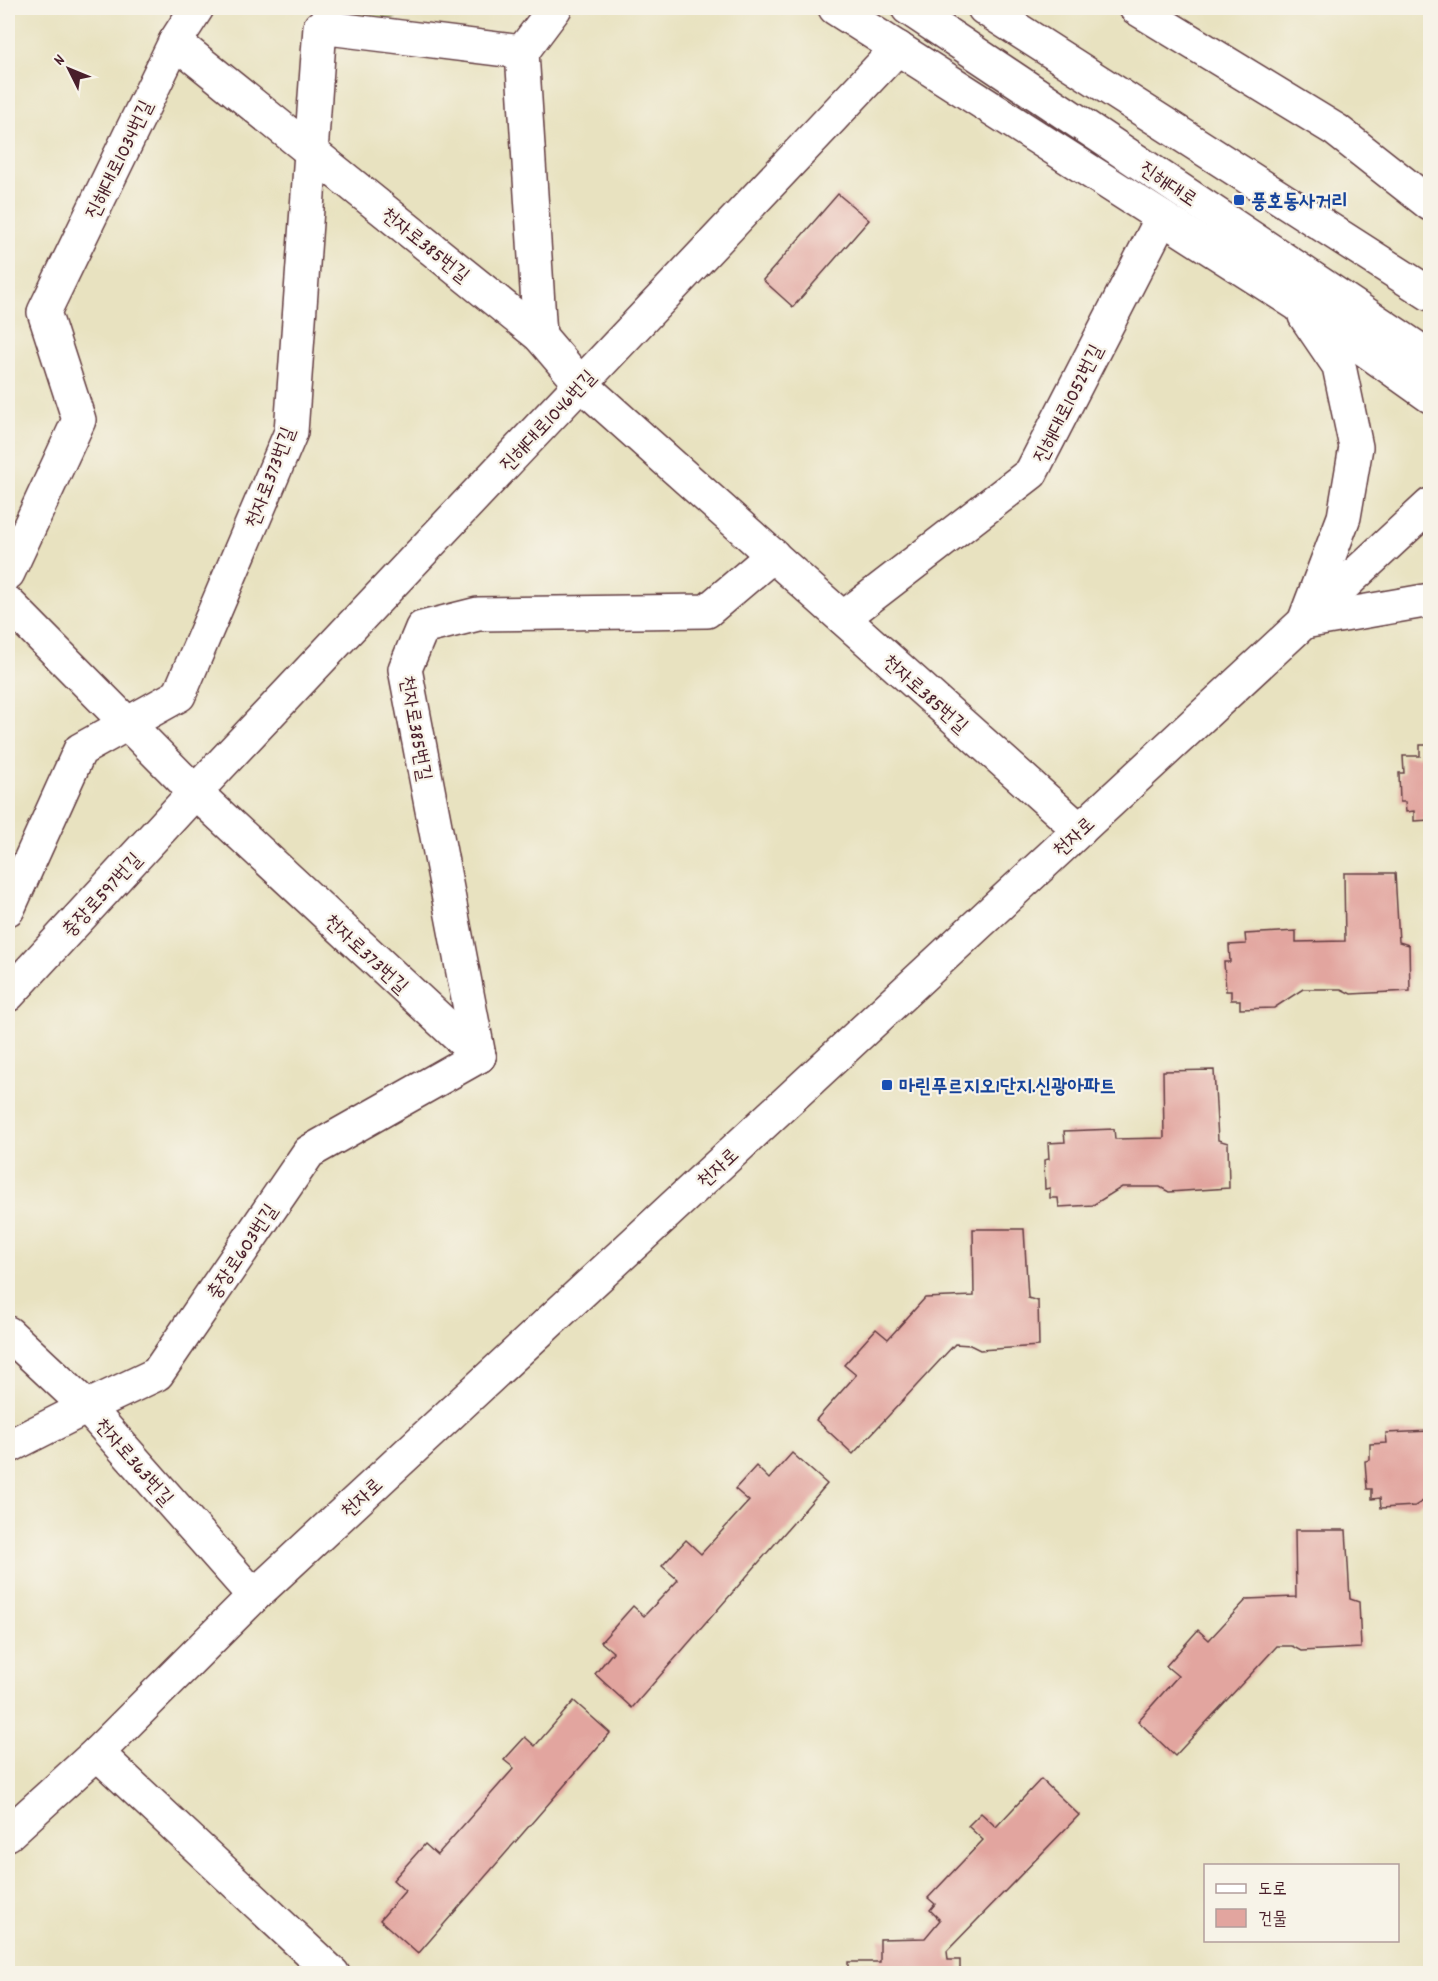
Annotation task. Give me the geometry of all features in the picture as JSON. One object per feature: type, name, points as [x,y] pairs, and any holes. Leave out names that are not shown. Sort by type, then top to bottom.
[{"type":"main road","name":"진해대로1034번길","points":[[8,573],[79,420],[44,312],[175,42],[197,8]]},
{"type":"main road","points":[[540,336],[522,52],[555,8]]},
{"type":"main road","points":[[835,8],[1336,329],[1431,396]]},
{"type":"main road","name":"진해대로","points":[[908,8],[1431,357]]},
{"type":"main road","points":[[984,8],[1431,294]]},
{"type":"main road","points":[[1136,8],[1336,130],[1427,199]]},
{"type":"main road","name":"천자로373번길","points":[[8,909],[80,750],[179,695],[291,432],[320,27],[522,52]]},
{"type":"main road","name":"천자로385번길","points":[[175,42],[540,336],[581,384],[1080,830]]},
{"type":"main road","name":"진해대로1046번길","points":[[195,792],[898,48]]},
{"type":"main road","name":"진해대로1052번길","points":[[843,618],[1031,473],[1162,218]]},
{"type":"main road","points":[[1298,305],[1339,366],[1356,447],[1344,516],[1304,622]]},
{"type":"main road","name":"천자로","points":[[8,1834],[97,1753],[254,1596],[1431,505]]},
{"type":"main road","name":"천자로385번길","points":[[478,1056],[405,669],[422,628],[478,614],[707,612],[773,555]]},
{"type":"main road","points":[[1304,622],[1431,600]]},
{"type":"main road","name":"천자로373번길","points":[[8,603],[195,792],[478,1056]]},
{"type":"main road","name":"충장로597번길","points":[[8,995],[195,792]]},
{"type":"main road","name":"충장로603번길","points":[[8,1447],[157,1374],[309,1152],[478,1056]]},
{"type":"main road","name":"천자로363번길","points":[[8,1333],[87,1407],[254,1596]]},
{"type":"main road","points":[[97,1753],[333,1974]]},
{"type":"green space","points":[[322,8],[399,8],[394,19],[325,16]]},
{"type":"building","points":[[838,194],[869,220],[793,307],[763,280]]},
{"type":"building","points":[[1420,745],[1430,745],[1430,820],[1414,821],[1414,811],[1406,812],[1405,802],[1400,802],[1399,773],[1404,773],[1403,756],[1420,756]]},
{"type":"building","points":[[1344,873],[1395,873],[1399,942],[1409,945],[1410,991],[1351,994],[1341,989],[1303,989],[1274,1008],[1240,1009],[1240,1000],[1231,1000],[1231,991],[1226,991],[1224,962],[1230,962],[1229,945],[1246,944],[1245,934],[1296,931],[1296,942],[1345,941]]},
{"type":"building","points":[[1214,1070],[1218,1140],[1228,1143],[1229,1188],[1169,1192],[1160,1187],[1122,1187],[1093,1205],[1059,1207],[1058,1198],[1050,1198],[1050,1188],[1045,1189],[1044,1160],[1049,1159],[1048,1143],[1065,1142],[1064,1131],[1114,1129],[1115,1139],[1164,1138],[1163,1071]]},
{"type":"building","points":[[973,1229],[1024,1229],[1028,1298],[1038,1301],[1039,1346],[980,1350],[970,1345],[955,1344],[853,1454],[816,1420],[856,1375],[844,1365],[876,1329],[888,1339],[925,1298],[974,1296]]},
{"type":"building","points":[[1430,1431],[1430,1497],[1415,1506],[1381,1508],[1380,1498],[1372,1499],[1372,1489],[1367,1489],[1365,1461],[1370,1460],[1370,1444],[1387,1443],[1386,1433]]},
{"type":"building","points":[[792,1453],[827,1484],[632,1708],[595,1674],[613,1652],[601,1642],[633,1606],[644,1616],[678,1580],[662,1566],[686,1540],[701,1554],[749,1501],[735,1489],[756,1466],[769,1479]]},
{"type":"building","points":[[1295,1530],[1346,1530],[1350,1599],[1359,1602],[1361,1648],[1301,1651],[1292,1646],[1277,1646],[1175,1756],[1138,1721],[1178,1676],[1166,1666],[1198,1630],[1209,1640],[1247,1599],[1296,1597]]},
{"type":"building","points":[[574,1701],[610,1733],[418,1954],[380,1920],[405,1891],[393,1880],[425,1844],[437,1855],[514,1768],[504,1760],[525,1737],[535,1746]]},
{"type":"building","points":[[1041,1779],[1079,1815],[947,1951],[948,1960],[960,1960],[960,1974],[848,1974],[848,1962],[880,1962],[880,1939],[925,1938],[940,1920],[930,1910],[935,1904],[928,1898],[983,1840],[968,1826],[981,1813],[996,1827]]},
{"type":"place","name":"풍호동사거리","points":[[1239,200]]},
{"type":"place","name":"마린푸르지오1단지.신광아파트","points":[[887,1085]]}]
